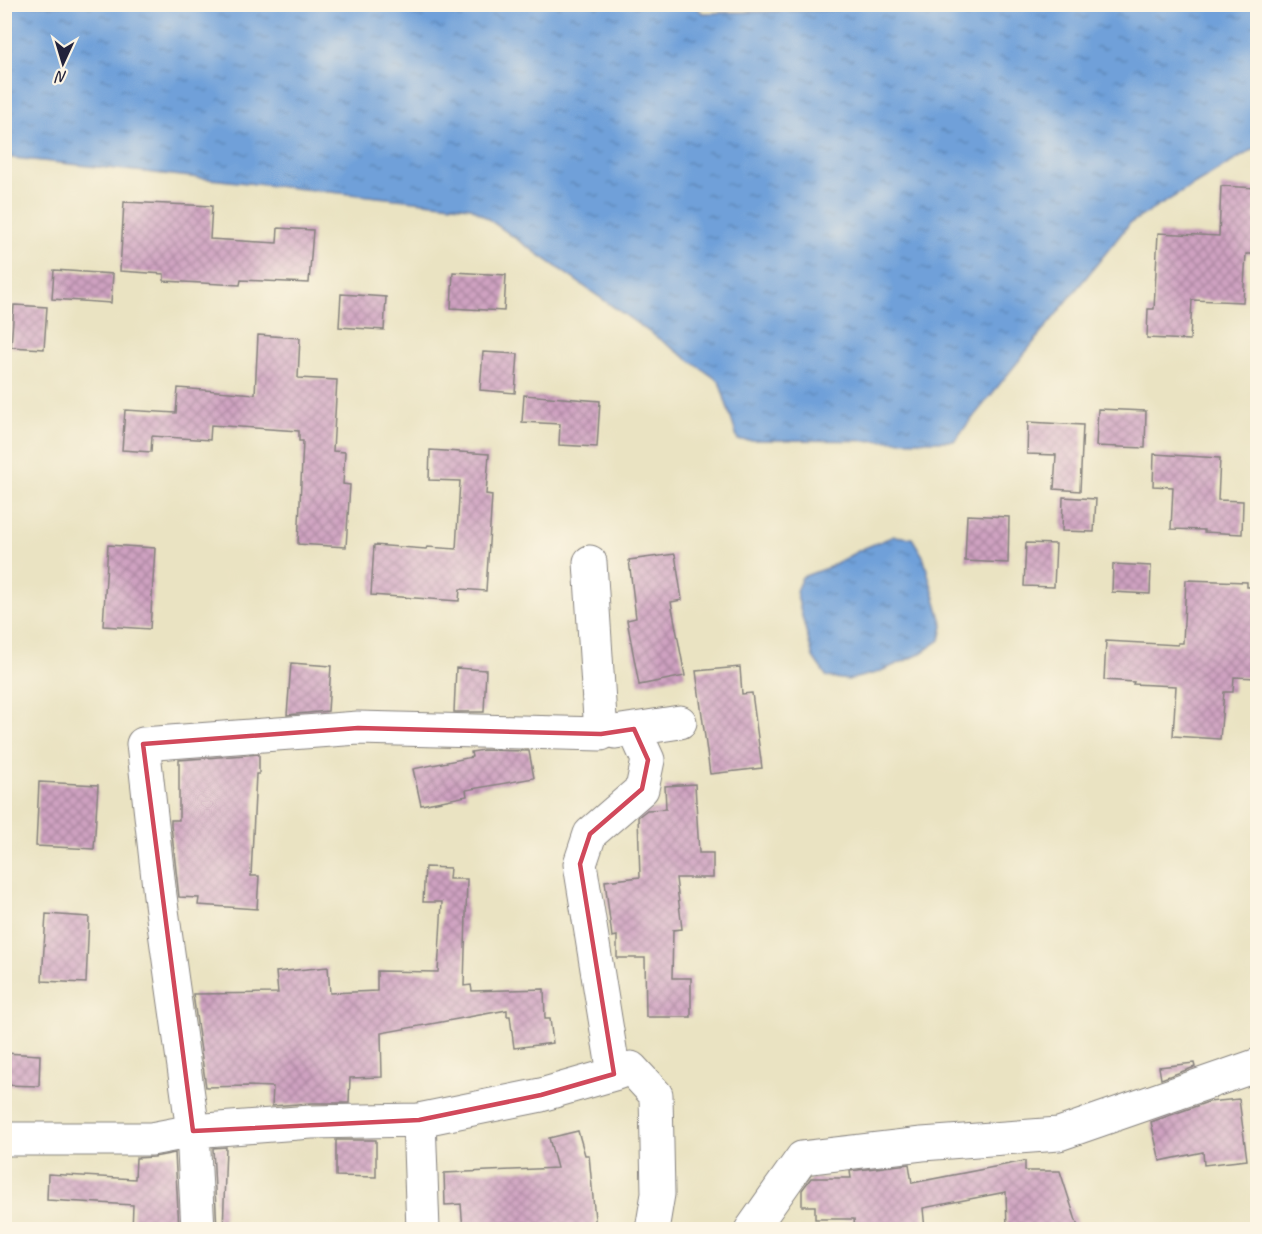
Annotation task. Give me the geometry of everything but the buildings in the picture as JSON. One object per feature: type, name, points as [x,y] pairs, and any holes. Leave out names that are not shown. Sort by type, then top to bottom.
[{"type":"street","points":[[590,562],[601,734]]},
{"type":"street","points":[[198,1230],[193,1131],[160,896],[143,744],[358,728],[601,734],[680,722]]},
{"type":"street","points":[[614,1074],[580,864],[590,834],[642,789],[648,760],[634,729]]},
{"type":"street","points":[[751,1230],[802,1158],[922,1144],[1059,1134],[1257,1065]]},
{"type":"street","points":[[4,1138],[151,1139],[193,1131],[311,1122],[419,1120],[542,1095],[631,1068],[656,1095],[657,1194],[652,1230]]},
{"type":"street","points":[[419,1120],[423,1230]]},
{"type":"highlighted area","points":[[358,728],[601,734],[634,729],[648,760],[642,789],[590,834],[580,864],[614,1074],[541,1095],[419,1120],[193,1131],[143,744]]},
{"type":"water","points":[[692,4],[703,13],[836,10],[852,4],[1257,5],[1257,147],[1130,223],[954,441],[738,440],[719,381],[471,207],[5,157],[5,5]]},
{"type":"water","points":[[894,536],[912,538],[923,556],[943,626],[940,640],[918,655],[876,673],[848,680],[827,677],[813,657],[803,620],[796,591],[802,577],[829,567],[862,549]]}]
